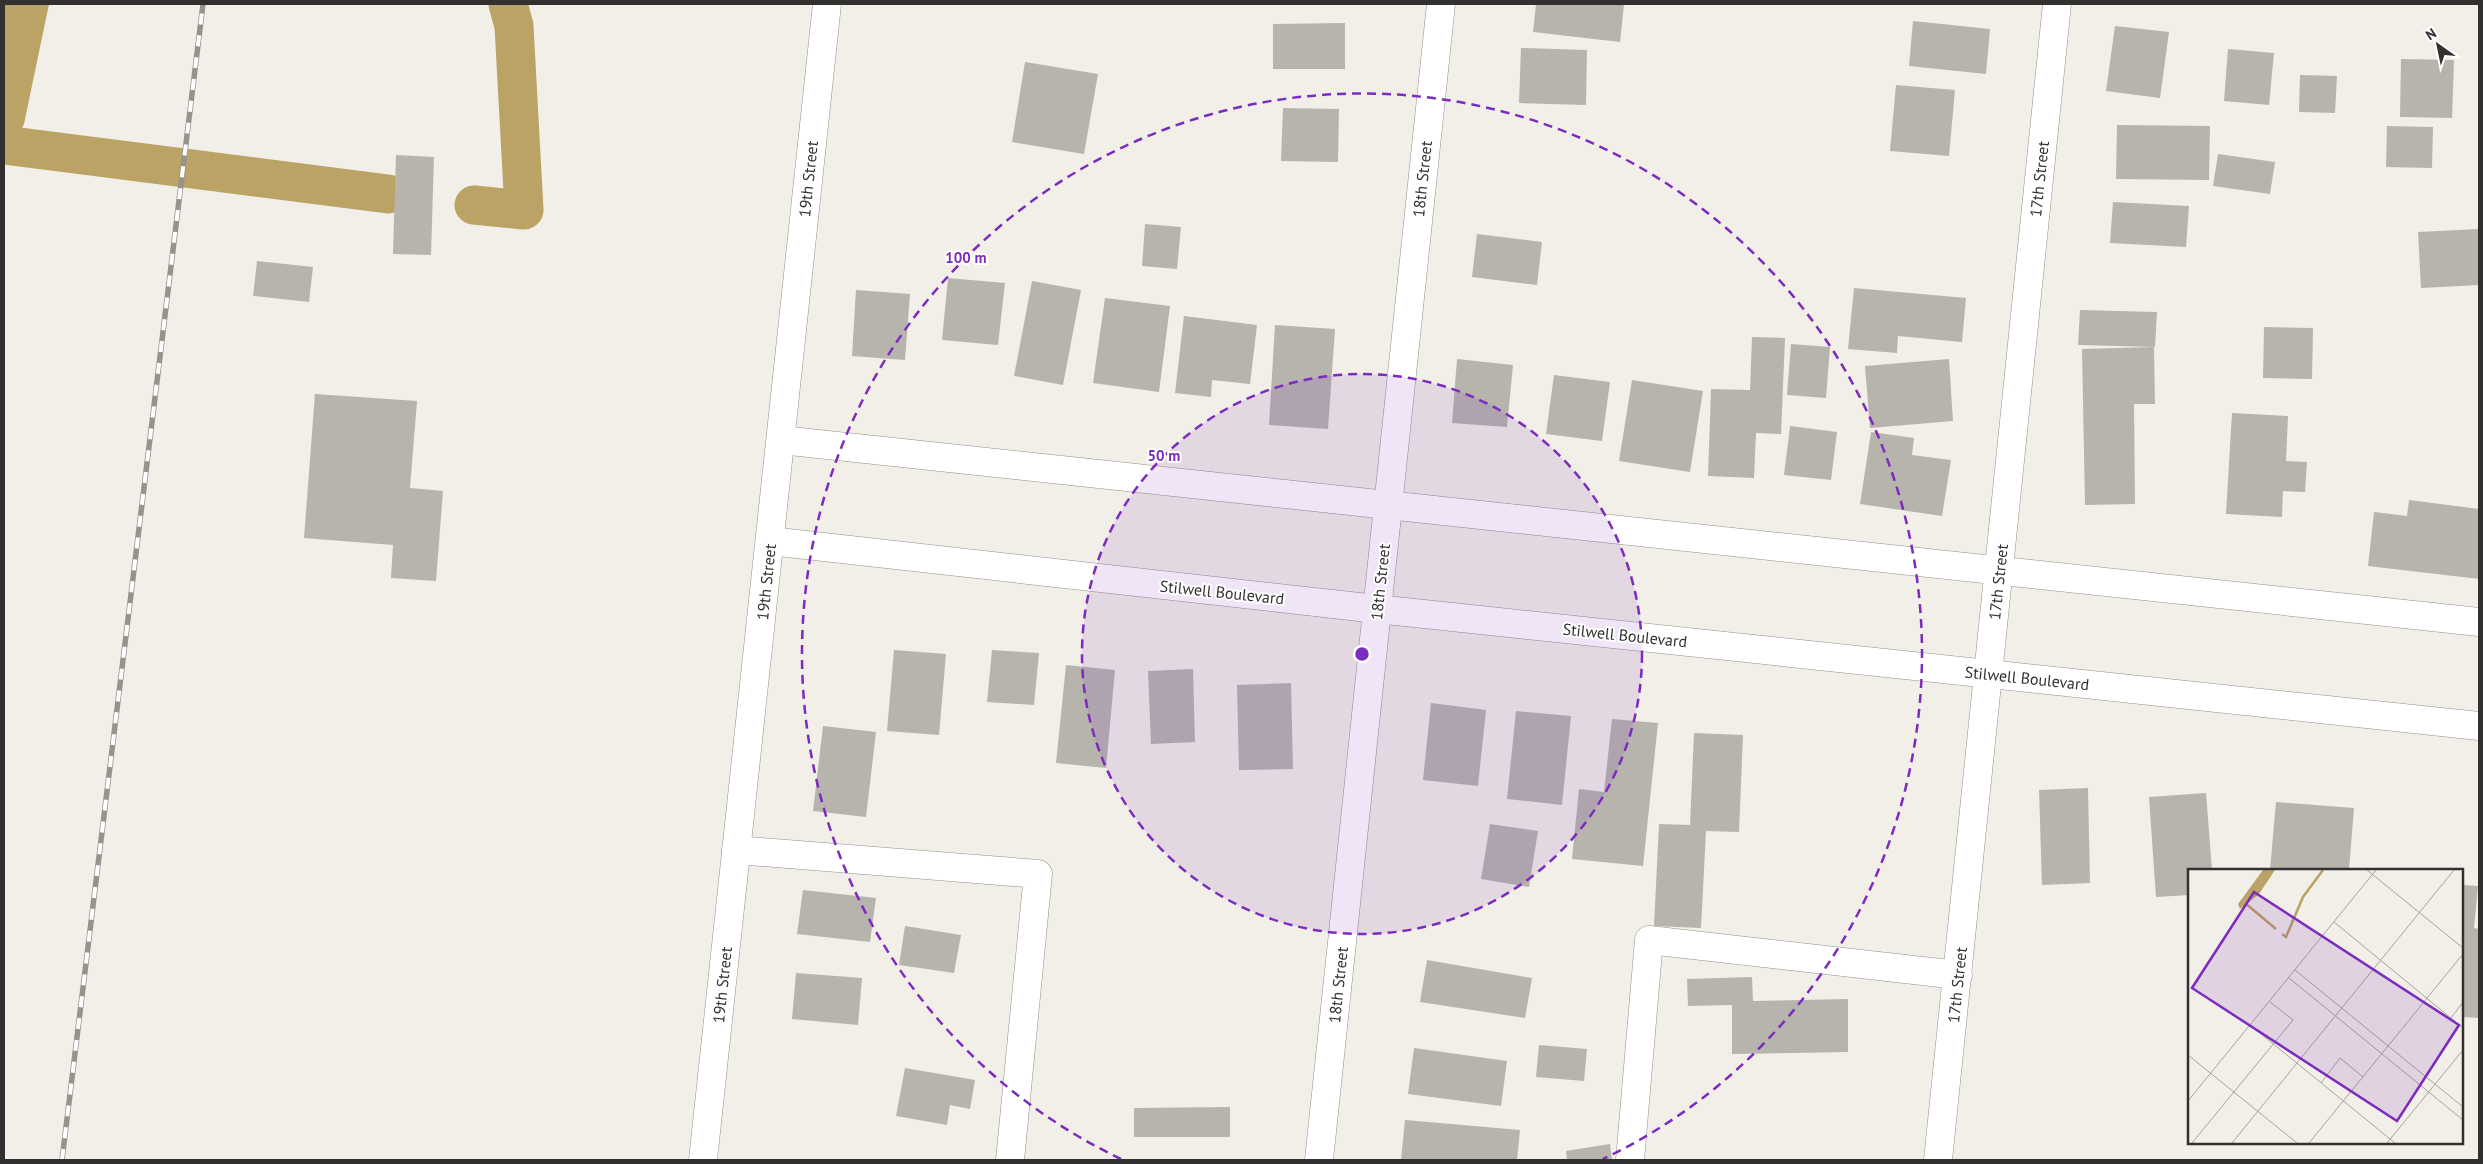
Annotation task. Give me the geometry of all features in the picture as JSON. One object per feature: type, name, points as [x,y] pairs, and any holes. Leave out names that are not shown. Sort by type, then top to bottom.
[{"type":"street","name":"19th Street","points":[[703,1160],[827,4]]},
{"type":"street","name":"18th Street","points":[[1319,1160],[1441,4]]},
{"type":"street","name":"17th Street","points":[[1938,1160],[2057,4]]},
{"type":"street","points":[[781,440],[2479,622]]},
{"type":"street","name":"Stilwell Boulevard","points":[[770,541],[1377,609],[2479,726]]},
{"type":"street","points":[[736,850],[1038,874],[1010,1160]]},
{"type":"street","points":[[1630,1160],[1649,940],[1958,976]]},
{"type":"shaded area","points":[[4,4],[49,4],[24,124],[4,163]]},
{"type":"building","points":[[1536,4],[1624,4],[1620,42],[1533,32]]},
{"type":"building","points":[[1913,21],[1990,29],[1986,74],[1909,66]]},
{"type":"building","points":[[1345,23],[1345,69],[1273,69],[1273,24]]},
{"type":"building","points":[[2115,26],[2169,32],[2160,98],[2106,91]]},
{"type":"building","points":[[1521,48],[1587,50],[1586,105],[1519,103]]},
{"type":"building","points":[[2228,49],[2274,53],[2269,105],[2224,101]]},
{"type":"building","points":[[2401,59],[2454,60],[2452,118],[2400,117]]},
{"type":"building","points":[[1025,62],[1098,74],[1084,154],[1012,142]]},
{"type":"building","points":[[2300,75],[2337,76],[2335,113],[2299,112]]},
{"type":"building","points":[[1896,85],[1955,90],[1949,156],[1890,151]]},
{"type":"building","points":[[1283,108],[1339,109],[1338,162],[1281,161]]},
{"type":"building","points":[[2117,125],[2210,126],[2209,180],[2116,179]]},
{"type":"building","points":[[2387,126],[2433,127],[2432,168],[2386,167]]},
{"type":"building","points":[[2218,154],[2275,162],[2270,194],[2213,186]]},
{"type":"building","points":[[396,155],[434,157],[431,255],[393,254]]},
{"type":"building","points":[[2113,202],[2189,206],[2186,247],[2110,243]]},
{"type":"building","points":[[1145,224],[1181,227],[1177,269],[1142,266]]},
{"type":"building","points":[[2479,229],[2479,285],[2421,288],[2418,232]]},
{"type":"building","points":[[1477,234],[1542,242],[1537,285],[1472,277]]},
{"type":"building","points":[[257,261],[313,267],[309,302],[253,296]]},
{"type":"building","points":[[948,278],[1005,283],[998,345],[942,340]]},
{"type":"building","points":[[1032,281],[1081,290],[1063,385],[1014,376]]},
{"type":"building","points":[[1854,288],[1966,298],[1962,342],[1898,336],[1897,353],[1848,349]]},
{"type":"building","points":[[856,290],[910,294],[905,360],[852,356]]},
{"type":"building","points":[[1105,298],[1170,306],[1159,392],[1093,383]]},
{"type":"building","points":[[2080,310],[2157,312],[2155,347],[2078,345]]},
{"type":"building","points":[[1184,316],[1257,325],[1250,384],[1212,380],[1211,397],[1175,393]]},
{"type":"building","points":[[1275,325],[1335,329],[1328,429],[1269,425]]},
{"type":"building","points":[[2264,327],[2313,328],[2312,379],[2263,378]]},
{"type":"building","points":[[1752,337],[1785,338],[1781,434],[1756,433],[1754,478],[1708,476],[1711,389],[1750,390]]},
{"type":"building","points":[[1791,344],[1830,347],[1826,398],[1787,395]]},
{"type":"building","points":[[2154,347],[2155,404],[2134,404],[2135,504],[2085,505],[2082,349]]},
{"type":"building","points":[[1457,359],[1513,365],[1507,427],[1452,423]]},
{"type":"building","points":[[1949,359],[1953,421],[1870,428],[1865,366]]},
{"type":"building","points":[[1554,375],[1610,382],[1602,441],[1546,434]]},
{"type":"building","points":[[1632,380],[1703,391],[1690,472],[1619,461]]},
{"type":"building","points":[[315,394],[417,401],[410,488],[443,491],[436,581],[391,578],[393,545],[304,538]]},
{"type":"building","points":[[2232,413],[2288,416],[2286,461],[2307,462],[2305,492],[2283,491],[2282,517],[2226,514]]},
{"type":"building","points":[[1790,426],[1837,432],[1831,480],[1784,475]]},
{"type":"building","points":[[1871,432],[1914,438],[1912,455],[1951,460],[1942,516],[1860,504]]},
{"type":"building","points":[[2409,500],[2479,509],[2479,579],[2368,566],[2374,512],[2407,516]]},
{"type":"building","points":[[894,650],[946,654],[939,735],[887,731]]},
{"type":"building","points":[[992,650],[1039,653],[1034,705],[987,702]]},
{"type":"building","points":[[1066,665],[1115,670],[1106,768],[1056,763]]},
{"type":"building","points":[[1193,669],[1195,742],[1151,744],[1148,671]]},
{"type":"building","points":[[1291,683],[1293,769],[1239,770],[1237,685]]},
{"type":"building","points":[[1431,703],[1486,710],[1478,786],[1423,780]]},
{"type":"building","points":[[1516,711],[1571,716],[1562,805],[1507,799]]},
{"type":"building","points":[[1612,719],[1658,723],[1643,866],[1572,859],[1579,789],[1604,792]]},
{"type":"building","points":[[823,726],[876,732],[866,817],[813,811]]},
{"type":"building","points":[[1694,733],[1743,735],[1739,832],[1706,831],[1701,928],[1654,926],[1659,824],[1690,825]]},
{"type":"building","points":[[2088,788],[2090,883],[2042,885],[2039,790]]},
{"type":"building","points":[[2206,793],[2212,869],[2188,869],[2188,895],[2156,897],[2149,797]]},
{"type":"building","points":[[2276,802],[2354,808],[2349,869],[2270,869]]},
{"type":"building","points":[[1490,824],[1538,831],[1529,887],[1481,879]]},
{"type":"building","points":[[2463,885],[2478,886],[2474,928],[2479,929],[2479,1018],[2463,1017]]},
{"type":"building","points":[[803,890],[876,898],[870,942],[797,934]]},
{"type":"building","points":[[905,926],[961,935],[954,973],[899,965]]},
{"type":"building","points":[[1427,960],[1532,978],[1525,1018],[1420,1002]]},
{"type":"building","points":[[796,973],[862,978],[858,1025],[792,1019]]},
{"type":"building","points":[[1752,977],[1753,1001],[1848,999],[1848,1052],[1732,1054],[1732,1005],[1688,1006],[1687,979]]},
{"type":"building","points":[[1539,1045],[1587,1049],[1584,1081],[1536,1077]]},
{"type":"building","points":[[1414,1048],[1507,1061],[1501,1106],[1408,1094]]},
{"type":"building","points":[[905,1068],[975,1080],[970,1109],[950,1105],[947,1125],[896,1116]]},
{"type":"building","points":[[1230,1107],[1230,1137],[1134,1137],[1134,1108]]},
{"type":"building","points":[[1405,1120],[1520,1130],[1517,1160],[1401,1160]]},
{"type":"building","points":[[1610,1144],[1612,1160],[1567,1160],[1566,1151]]},
{"type":"waterway","points":[[474,205],[524,210],[514,26],[508,4]]},
{"type":"waterway","points":[[4,145],[388,194]]},
{"type":"railway","points":[[62,1160],[203,4]]}]
